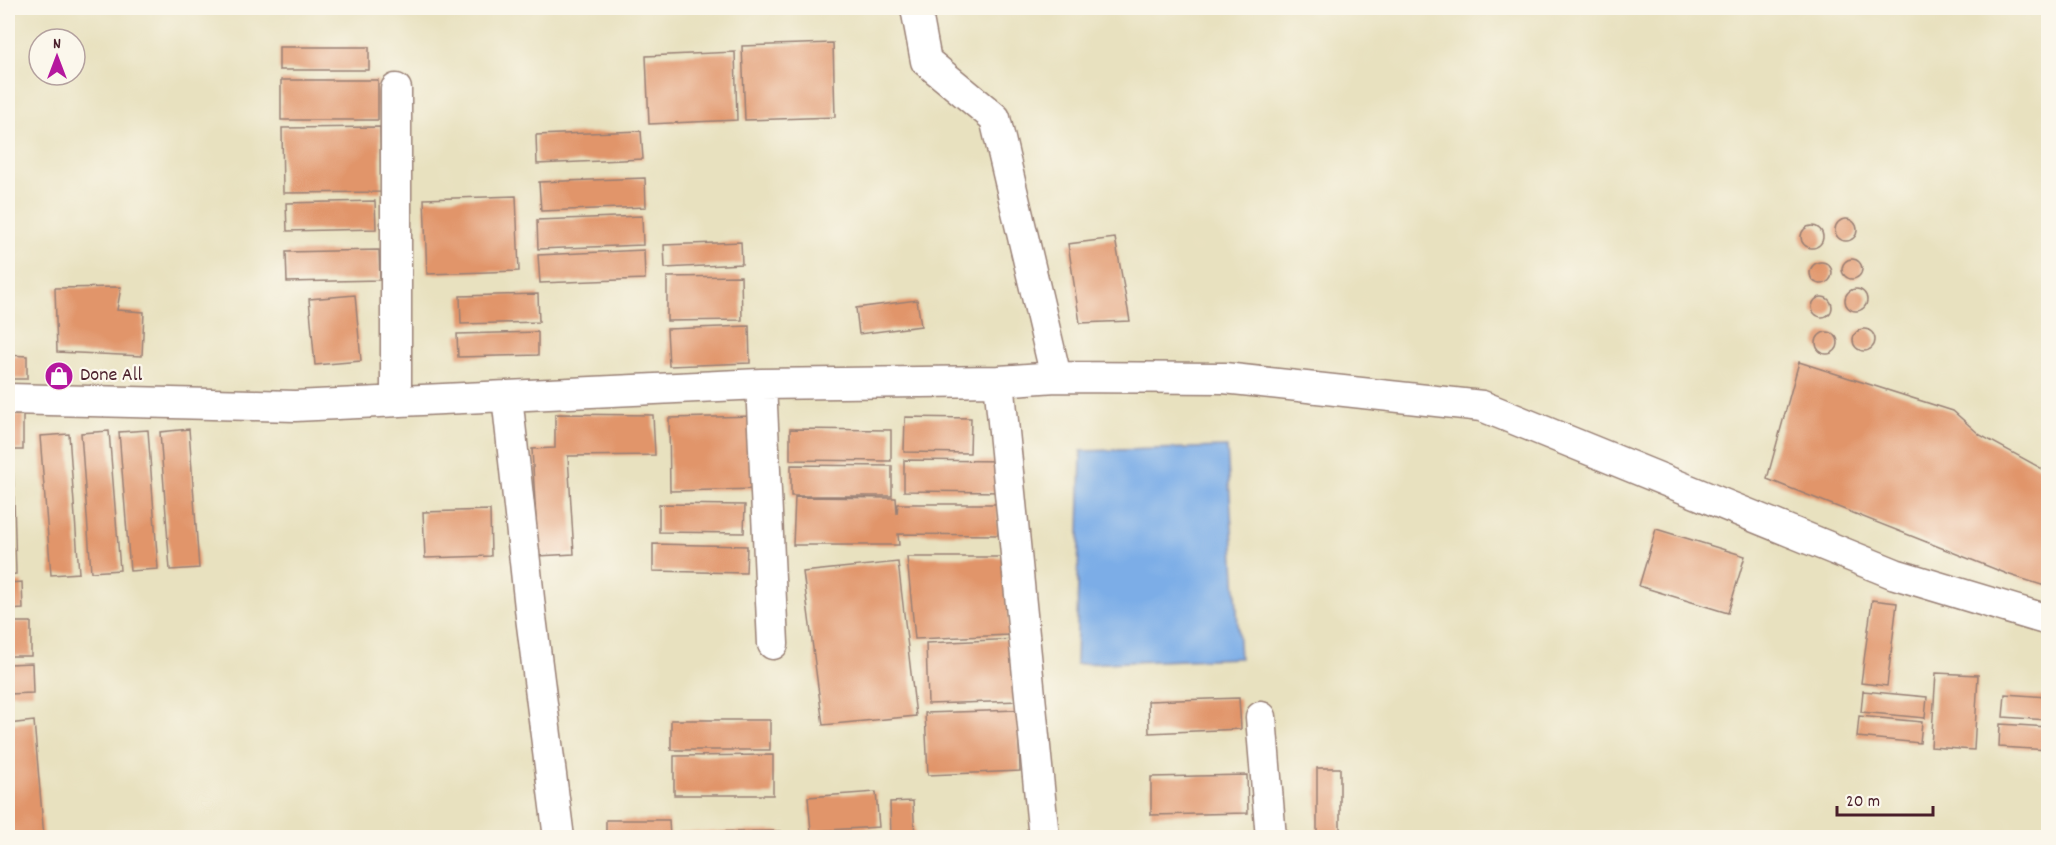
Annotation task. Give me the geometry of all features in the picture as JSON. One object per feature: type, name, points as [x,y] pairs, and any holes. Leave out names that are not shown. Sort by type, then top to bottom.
[{"type":"street","points":[[916,8],[926,61],[995,118],[1056,377]]},
{"type":"street","points":[[396,89],[396,401]]},
{"type":"street","points":[[8,399],[295,406],[761,384],[999,381],[1056,377],[1224,378],[1482,406],[1895,574],[2049,620]]},
{"type":"street","points":[[999,381],[1044,837]]},
{"type":"street","points":[[761,384],[773,644]]},
{"type":"street","points":[[507,396],[531,617],[559,837]]},
{"type":"street","points":[[1260,717],[1272,837]]},
{"type":"water","points":[[1227,447],[1240,658],[1076,664],[1081,451]]},
{"type":"building","points":[[833,43],[835,117],[745,120],[742,46]]},
{"type":"building","points":[[279,47],[369,47],[369,70],[279,70]]},
{"type":"building","points":[[735,52],[737,120],[649,124],[646,56]]},
{"type":"building","points":[[281,80],[378,80],[378,120],[281,120]]},
{"type":"building","points":[[380,127],[381,192],[283,193],[282,128]]},
{"type":"building","points":[[641,131],[643,159],[537,164],[536,135]]},
{"type":"building","points":[[645,178],[646,207],[541,211],[539,182]]},
{"type":"building","points":[[516,196],[519,271],[427,274],[424,199]]},
{"type":"building","points":[[375,201],[376,229],[287,231],[286,203]]},
{"type":"building","points":[[642,216],[643,245],[538,249],[537,220]]},
{"type":"building","points":[[1846,219],[1856,226],[1857,230],[1850,240],[1846,241],[1836,234],[1835,230],[1842,220]]},
{"type":"building","points":[[1812,226],[1822,233],[1823,237],[1816,247],[1812,248],[1802,241],[1801,237],[1808,227]]},
{"type":"building","points":[[1115,238],[1130,321],[1080,323],[1068,244]]},
{"type":"building","points":[[741,242],[742,264],[665,268],[664,245]]},
{"type":"building","points":[[379,250],[380,280],[287,282],[286,252]]},
{"type":"building","points":[[644,250],[645,279],[540,283],[538,255]]},
{"type":"building","points":[[1848,259],[1856,259],[1862,265],[1862,273],[1856,279],[1848,279],[1842,273],[1842,265]]},
{"type":"building","points":[[1821,262],[1831,269],[1832,273],[1825,283],[1821,284],[1811,277],[1810,273],[1817,263]]},
{"type":"building","points":[[741,276],[742,320],[667,321],[667,277]]},
{"type":"building","points":[[121,287],[117,310],[144,312],[142,356],[57,352],[55,288]]},
{"type":"building","points":[[1856,289],[1866,296],[1867,300],[1860,310],[1856,311],[1846,304],[1845,300],[1852,290]]},
{"type":"building","points":[[538,294],[539,322],[461,324],[460,296]]},
{"type":"building","points":[[355,295],[361,361],[315,365],[309,299]]},
{"type":"building","points":[[1818,297],[1826,297],[1832,303],[1832,311],[1826,317],[1818,317],[1812,311],[1812,303]]},
{"type":"building","points":[[917,300],[921,326],[859,334],[856,308]]},
{"type":"building","points":[[749,326],[750,363],[669,366],[667,329]]},
{"type":"building","points":[[1864,329],[1874,336],[1875,340],[1868,350],[1864,351],[1854,344],[1853,340],[1860,330]]},
{"type":"building","points":[[538,332],[538,355],[458,357],[457,334]]},
{"type":"building","points":[[1827,332],[1837,339],[1838,343],[1831,353],[1827,354],[1817,347],[1816,343],[1823,333]]},
{"type":"building","points":[[8,355],[27,356],[27,379],[8,379]]},
{"type":"building","points":[[1799,362],[1953,411],[1980,435],[2048,472],[2048,587],[2010,575],[1767,479]]},
{"type":"building","points":[[555,414],[653,415],[655,455],[568,456],[574,554],[538,556],[532,449],[555,448]]},
{"type":"building","points":[[8,415],[23,415],[23,450],[8,450]]},
{"type":"building","points":[[757,416],[759,489],[670,491],[669,418]]},
{"type":"building","points":[[905,417],[971,418],[970,453],[904,452]]},
{"type":"building","points":[[189,429],[199,568],[170,570],[160,432]]},
{"type":"building","points":[[790,429],[891,430],[891,461],[790,460]]},
{"type":"building","points":[[148,430],[158,569],[130,571],[119,432]]},
{"type":"building","points":[[109,431],[120,570],[91,572],[81,433]]},
{"type":"building","points":[[69,434],[79,573],[51,575],[40,436]]},
{"type":"building","points":[[904,460],[1005,461],[1005,492],[904,491]]},
{"type":"building","points":[[13,462],[16,574],[8,575],[8,463]]},
{"type":"building","points":[[791,465],[892,466],[892,496],[791,496]]},
{"type":"building","points":[[795,497],[896,498],[897,514],[898,504],[998,504],[998,535],[898,534],[899,545],[793,545]]},
{"type":"building","points":[[659,504],[745,505],[744,533],[659,532]]},
{"type":"building","points":[[490,510],[491,556],[425,558],[423,512]]},
{"type":"building","points":[[1656,529],[1745,556],[1728,613],[1639,586]]},
{"type":"building","points":[[653,544],[747,546],[746,573],[653,571]]},
{"type":"building","points":[[907,557],[1004,557],[1010,635],[915,639]]},
{"type":"building","points":[[898,562],[916,716],[823,725],[803,572]]},
{"type":"building","points":[[22,582],[23,609],[8,610],[8,583]]},
{"type":"building","points":[[1872,600],[1897,603],[1887,686],[1861,683]]},
{"type":"building","points":[[8,622],[31,622],[31,656],[8,656]]},
{"type":"building","points":[[1018,639],[1021,701],[928,704],[926,643]]},
{"type":"building","points":[[32,663],[33,693],[8,694],[8,664]]},
{"type":"building","points":[[1936,673],[1978,675],[1974,750],[1931,747]]},
{"type":"building","points":[[1863,691],[1927,697],[1925,718],[1861,712]]},
{"type":"building","points":[[2005,694],[2048,697],[2048,720],[2003,717]]},
{"type":"building","points":[[1239,698],[1241,729],[1149,733],[1148,701]]},
{"type":"building","points":[[1018,710],[1020,771],[928,775],[925,713]]},
{"type":"building","points":[[1859,716],[1922,722],[1920,743],[1857,737]]},
{"type":"building","points":[[671,720],[770,720],[770,750],[671,750]]},
{"type":"building","points":[[34,721],[44,838],[8,838],[8,724]]},
{"type":"building","points":[[2000,724],[2048,727],[2048,750],[1999,747]]},
{"type":"building","points":[[773,755],[773,795],[674,795],[674,756]]},
{"type":"building","points":[[1317,768],[1340,768],[1340,834],[1317,834]]},
{"type":"building","points":[[1247,775],[1248,813],[1151,815],[1151,777]]},
{"type":"building","points":[[876,792],[879,827],[811,831],[808,797]]},
{"type":"building","points":[[913,801],[915,838],[891,838],[890,802]]},
{"type":"building","points":[[606,820],[669,820],[670,838],[606,838]]},
{"type":"building","points":[[781,831],[781,838],[678,838],[678,832]]},
{"type":"place","name":"Done All","points":[[59,376]]}]
